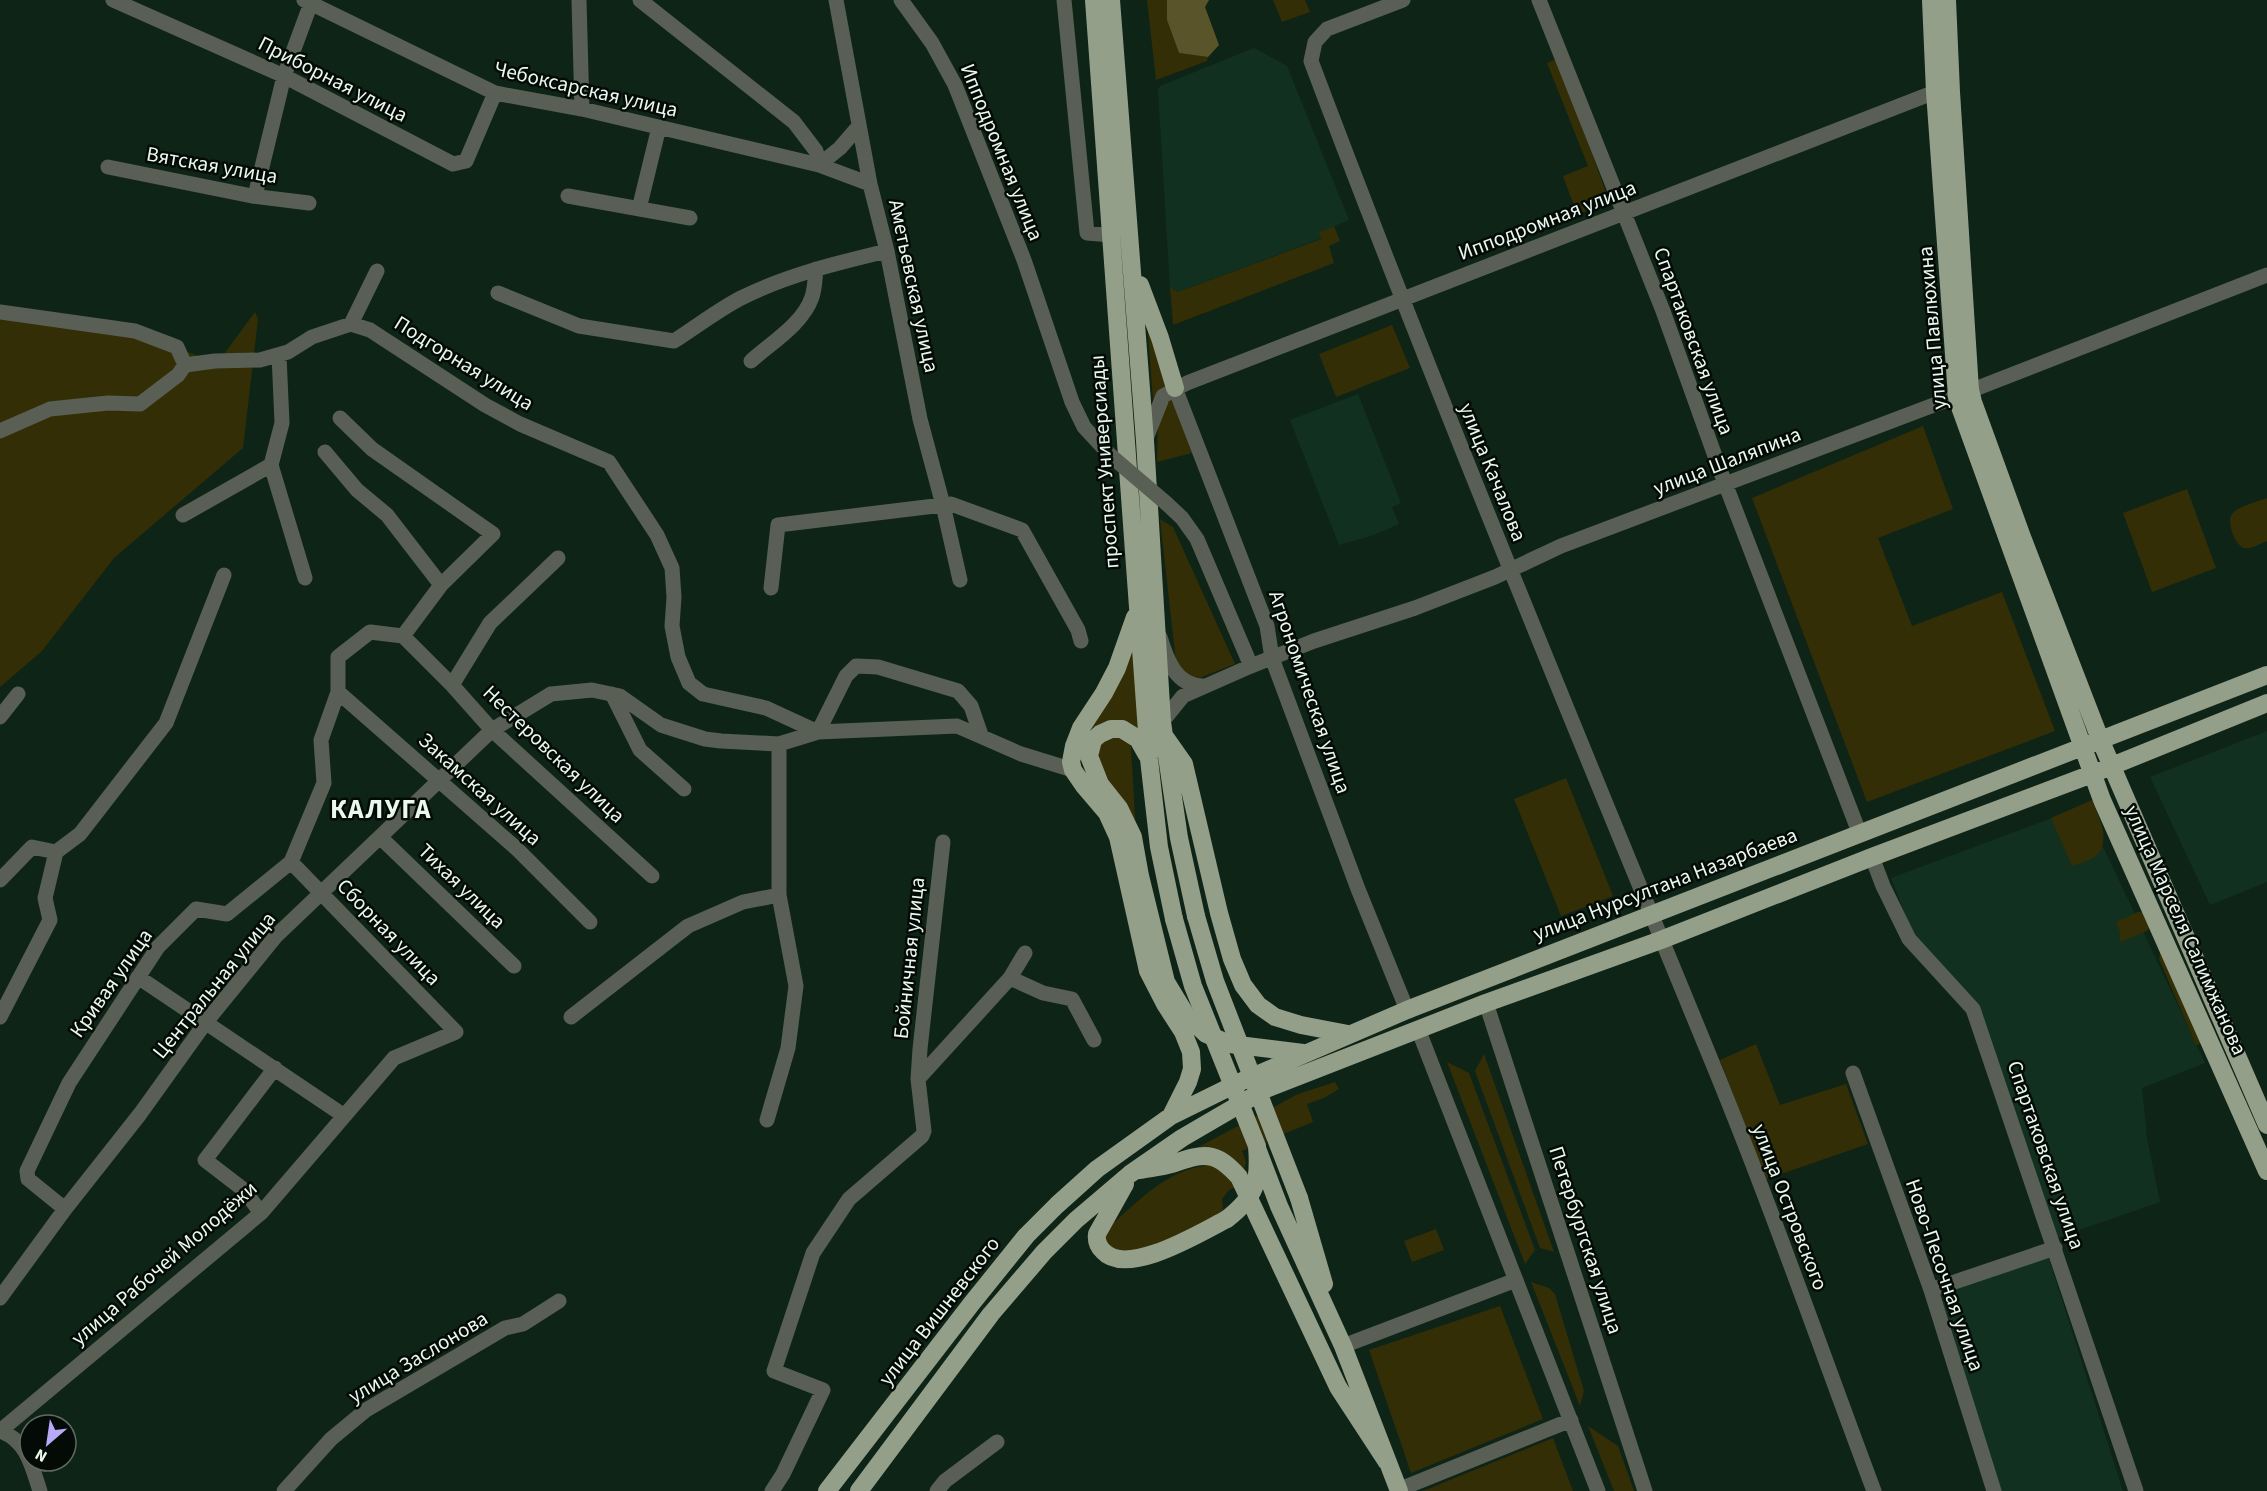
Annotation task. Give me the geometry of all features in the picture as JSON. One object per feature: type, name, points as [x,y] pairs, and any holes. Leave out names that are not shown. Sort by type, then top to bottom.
[{"type":"main road","name":"проспект Универсиады","points":[[1094,0],[1137,609],[1149,759],[1159,847],[1174,919],[1193,986],[1279,1206],[1343,1346]]},
{"type":"main road","name":"проспект Универсиады","points":[[1111,0],[1145,441],[1163,729],[1179,838],[1196,916],[1215,981],[1299,1198],[1343,1346]]},
{"type":"main road","name":"улица Павлюхина","points":[[1931,0],[1935,92],[1969,436],[2092,774]]},
{"type":"main road","name":"улица Павлюхина","points":[[1947,0],[1963,393],[2022,537],[2100,739],[2267,1125]]},
{"type":"main road","points":[[1132,263],[1160,338],[1175,388]]},
{"type":"main road","points":[[1137,609],[1117,668],[1077,737],[1072,753],[1073,770],[1107,813],[1118,837],[1148,971],[1183,1032],[1191,1053],[1192,1069],[1188,1082],[1171,1116]]},
{"type":"main road","name":"улица Нурсултана Назарбаева","points":[[1097,1169],[1171,1116],[1240,1082],[1348,1034],[1859,832],[2267,675]]},
{"type":"main road","points":[[1257,1146],[1259,1169],[1257,1183],[1246,1202],[1227,1219],[1176,1244],[1142,1257],[1120,1261],[1111,1258],[1101,1249],[1097,1234],[1133,1173],[1182,1138],[1266,1089],[1486,1003],[1661,940],[2092,774],[2267,703]]},
{"type":"main road","points":[[1149,759],[1138,739],[1122,729],[1111,729],[1100,734],[1093,740],[1089,756],[1100,784],[1119,808],[1133,837],[1140,876],[1166,982],[1186,1015],[1206,1034],[1230,1044],[1305,1053]]},
{"type":"main road","points":[[1163,729],[1184,764],[1219,913],[1232,958],[1243,985],[1258,1005],[1275,1017],[1301,1025],[1348,1034]]},
{"type":"main road","name":"улица Марселя Салимжанова","points":[[2092,774],[2267,1171]]},
{"type":"main road","points":[[1133,1173],[1204,1155],[1229,1166],[1239,1177],[1338,1387],[1387,1462]]},
{"type":"main road","name":"улица Вишневского","points":[[827,1491],[1026,1236],[1097,1169]]},
{"type":"main road","name":"улица Вишневского","points":[[859,1491],[991,1314],[1044,1252],[1076,1220],[1133,1173]]},
{"type":"main road","points":[[1343,1346],[1399,1490]]},
{"type":"street","name":"Приборная улица","points":[[113,0],[284,75],[453,164],[466,161],[495,93]]},
{"type":"street","points":[[579,0],[582,109]]},
{"type":"street","points":[[640,0],[794,122],[816,151],[819,165],[840,148],[859,126]]},
{"type":"street","name":"Аметьевская улица","points":[[836,0],[870,184],[887,250],[920,419],[944,505],[960,579]]},
{"type":"street","name":"Ипподромная улица","points":[[901,0],[932,44],[955,85],[1024,260],[1084,427],[1111,456],[1182,518],[1197,539],[1251,666]]},
{"type":"street","points":[[1065,0],[1088,233],[1111,235]]},
{"type":"street","name":"улица Качалова","points":[[1403,0],[1327,29],[1315,42],[1311,61],[1509,569],[1661,940]]},
{"type":"street","name":"Спартаковская улица","points":[[1539,0],[1663,310],[1725,484],[1859,832]]},
{"type":"street","points":[[255,196],[284,75],[308,2]]},
{"type":"street","name":"Чебоксарская улица","points":[[308,2],[495,93],[582,109],[819,165],[870,184]]},
{"type":"street","name":"Ипподромная улица","points":[[1175,388],[1935,92]]},
{"type":"street","points":[[639,209],[659,127]]},
{"type":"street","name":"Вятская улица","points":[[108,167],[255,196],[309,203]]},
{"type":"street","points":[[568,196],[690,218]]},
{"type":"street","points":[[498,293],[579,326],[674,341],[739,299],[773,284],[816,269],[887,250]]},
{"type":"street","points":[[751,361],[803,314],[813,296],[816,269]]},
{"type":"street","points":[[184,365],[215,361],[260,360],[288,352],[312,337],[351,324],[376,271]]},
{"type":"street","name":"улица Шаляпина","points":[[1163,729],[1183,696],[1251,666],[1314,641],[1425,604],[1495,577],[1561,546],[2267,275]]},
{"type":"street","points":[[0,312],[135,331],[177,348],[184,365]]},
{"type":"street","name":"Подгорная улица","points":[[351,324],[370,330],[484,405],[520,424],[609,462],[657,535],[672,568],[674,597],[672,626],[678,657],[689,683],[703,694],[766,708],[818,732]]},
{"type":"street","points":[[279,355],[282,423],[271,465],[305,578]]},
{"type":"street","points":[[0,431],[50,409],[108,403],[140,404],[178,375],[184,365]]},
{"type":"street","points":[[1145,441],[1163,396],[1175,388]]},
{"type":"street","name":"Агрономическая улица","points":[[1175,388],[1267,626],[1272,658],[1358,889],[1407,1010]]},
{"type":"street","points":[[340,418],[372,449],[493,534],[441,585],[403,636]]},
{"type":"street","points":[[325,452],[357,490],[387,515],[441,585]]},
{"type":"street","points":[[183,515],[271,465]]},
{"type":"street","points":[[771,588],[778,525],[951,504],[1022,530],[1078,630],[1081,641]]},
{"type":"street","points":[[452,685],[490,623],[558,558]]},
{"type":"street","points":[[0,1017],[50,920],[45,898],[56,852],[80,834],[166,723],[224,575]]},
{"type":"street","points":[[1158,630],[1176,674],[1193,686],[1203,686]]},
{"type":"street","name":"Кривая улица","points":[[65,1209],[28,1179],[27,1171],[69,1083],[158,947],[196,909],[227,914],[291,862],[324,783],[321,740],[338,692],[338,657],[370,632],[403,636]]},
{"type":"street","name":"Нестеровская улица","points":[[403,636],[452,685],[492,730],[652,876]]},
{"type":"street","points":[[818,732],[846,676],[856,666],[879,666],[958,691],[971,706],[981,735]]},
{"type":"street","name":"Центральная улица","points":[[0,1298],[65,1209],[140,1114],[206,1022],[276,936],[492,730],[551,694],[592,690],[620,696],[661,725],[705,739],[778,744],[818,732],[957,726],[1021,754],[1073,770]]},
{"type":"street","name":"Закамская улица","points":[[338,692],[517,849],[590,922]]},
{"type":"street","points":[[0,717],[18,694]]},
{"type":"street","points":[[612,694],[640,750],[684,789]]},
{"type":"street","points":[[767,1120],[788,1048],[796,986],[779,895],[778,744]]},
{"type":"street","name":"Тихая улица","points":[[380,837],[514,966]]},
{"type":"street","name":"Бойничная улица","points":[[772,1491],[783,1474],[823,1390],[774,1371],[813,1253],[849,1199],[922,1136],[924,1131],[918,1079],[943,842]]},
{"type":"street","points":[[0,880],[33,847],[56,852]]},
{"type":"street","name":"Спартаковская улица","points":[[1872,857],[1883,886],[1909,939],[1973,1009],[2136,1491]]},
{"type":"street","name":"Сборная улица","points":[[291,862],[456,1032]]},
{"type":"street","points":[[571,1017],[688,926],[743,902],[779,895]]},
{"type":"street","name":"улица Островского","points":[[1661,940],[1711,1060],[1874,1491]]},
{"type":"street","name":"Бойничная улица","points":[[918,1079],[1010,978],[1026,953]]},
{"type":"street","points":[[138,977],[343,1115]]},
{"type":"street","points":[[1010,978],[1043,993],[1072,999],[1094,1040]]},
{"type":"street","name":"Петербургская улица","points":[[1486,1003],[1645,1491]]},
{"type":"street","points":[[1418,1029],[1598,1491]]},
{"type":"street","name":"улица Рабочей Молодёжи","points":[[0,1431],[261,1213],[394,1058],[456,1032]]},
{"type":"street","points":[[261,1213],[244,1190],[205,1160],[275,1068]]},
{"type":"street","name":"Ново-Песочная улица","points":[[1853,1073],[1931,1290],[1994,1491]]},
{"type":"street","points":[[1931,1290],[2055,1248]]},
{"type":"street","points":[[1343,1346],[1516,1280]]},
{"type":"street","name":"улица Заслонова","points":[[284,1491],[332,1439],[366,1410],[505,1328],[523,1324],[559,1301]]},
{"type":"street","points":[[1399,1490],[1571,1420]]},
{"type":"street","points":[[0,1431],[14,1438],[25,1450],[40,1491]]},
{"type":"street","points":[[937,1491],[945,1481],[997,1442]]},
{"type":"shaded area","points":[[1147,0],[1167,0],[1167,20],[1179,53],[1208,57],[1207,61],[1156,80]]},
{"type":"shaded area","points":[[1167,0],[1209,0],[1205,7],[1219,45],[1208,57],[1179,53],[1167,20]]},
{"type":"shaded area","points":[[1273,0],[1305,0],[1310,12],[1282,22]]},
{"type":"shaded area","points":[[1254,48],[1287,66],[1349,220],[1320,232],[1322,238],[1178,292],[1170,287],[1158,90],[1160,86]]},
{"type":"shaded area","points":[[1557,59],[1610,203],[1577,214],[1563,176],[1588,166],[1547,63]]},
{"type":"shaded area","points":[[1334,226],[1340,241],[1329,246],[1334,263],[1173,325],[1170,287],[1178,292],[1321,239],[1319,232]]},
{"type":"shaded area","points":[[0,312],[135,331],[198,356],[224,354],[255,312],[258,319],[243,448],[114,558],[42,651],[0,687]]},
{"type":"shaded area","points":[[1147,320],[1169,383],[1153,400]]},
{"type":"shaded area","points":[[1392,325],[1410,368],[1336,397],[1319,354]]},
{"type":"shaded area","points":[[1358,394],[1401,503],[1392,507],[1399,524],[1374,535],[1339,545],[1290,420]]},
{"type":"shaded area","points":[[1171,396],[1192,453],[1157,462],[1158,415]]},
{"type":"shaded area","points":[[1923,426],[1953,509],[1878,538],[1912,626],[2002,592],[2055,731],[1867,802],[1752,498]]},
{"type":"shaded area","points":[[2187,489],[2216,568],[2152,592],[2123,513]]},
{"type":"shaded area","points":[[2267,498],[2267,541],[2244,548],[2237,543],[2230,517],[2239,509]]},
{"type":"shaded area","points":[[1160,519],[1173,527],[1235,664],[1194,680],[1177,671]]},
{"type":"shaded area","points":[[1135,640],[1140,734],[1126,724],[1114,720],[1102,723],[1087,733]]},
{"type":"shaded area","points":[[2267,731],[2267,882],[2210,905],[2150,777]]},
{"type":"shaded area","points":[[1103,737],[1127,738],[1131,747],[1136,835],[1096,768],[1098,743]]},
{"type":"shaded area","points":[[1566,778],[1613,896],[1561,916],[1514,799]]},
{"type":"shaded area","points":[[2092,800],[2102,827],[2102,848],[2093,858],[2072,866],[2051,818]]},
{"type":"shaded area","points":[[2084,806],[2205,1063],[2142,1088],[2147,1138],[2160,1202],[2056,1238],[1973,1000],[1914,937],[1891,878]]},
{"type":"shaded area","points":[[2138,912],[2144,912],[2151,925],[2147,931],[2120,942],[2120,932],[2116,922]]},
{"type":"shaded area","points":[[2161,951],[2202,1043],[2196,1045],[2159,959]]},
{"type":"shaded area","points":[[1756,1044],[1780,1105],[1846,1084],[1868,1144],[1766,1179],[1720,1060]]},
{"type":"shaded area","points":[[1484,1054],[1554,1252],[1540,1248],[1475,1071]]},
{"type":"shaded area","points":[[1447,1062],[1469,1073],[1535,1250],[1525,1264]]},
{"type":"shaded area","points":[[1335,1082],[1339,1089],[1307,1104],[1313,1122],[1242,1151],[1246,1162],[1242,1177],[1191,1151],[1298,1094]]},
{"type":"shaded area","points":[[1207,1161],[1218,1164],[1236,1187],[1229,1190],[1222,1199],[1224,1214],[1170,1240],[1115,1257],[1102,1233],[1162,1183],[1189,1169],[1204,1166]]},
{"type":"shaded area","points":[[1436,1229],[1444,1250],[1412,1262],[1404,1241]]},
{"type":"shaded area","points":[[2048,1256],[2123,1491],[2001,1491],[1939,1294]]},
{"type":"shaded area","points":[[1531,1282],[1549,1288],[1555,1294],[1584,1391],[1580,1406]]},
{"type":"shaded area","points":[[1500,1306],[1543,1419],[1411,1473],[1369,1350]]},
{"type":"shaded area","points":[[1588,1426],[1618,1446],[1634,1491],[1614,1491]]},
{"type":"shaded area","points":[[1553,1438],[1573,1491],[1423,1491]]},
{"type":"district","name":"КАЛУГА","points":[[381,809]]}]
